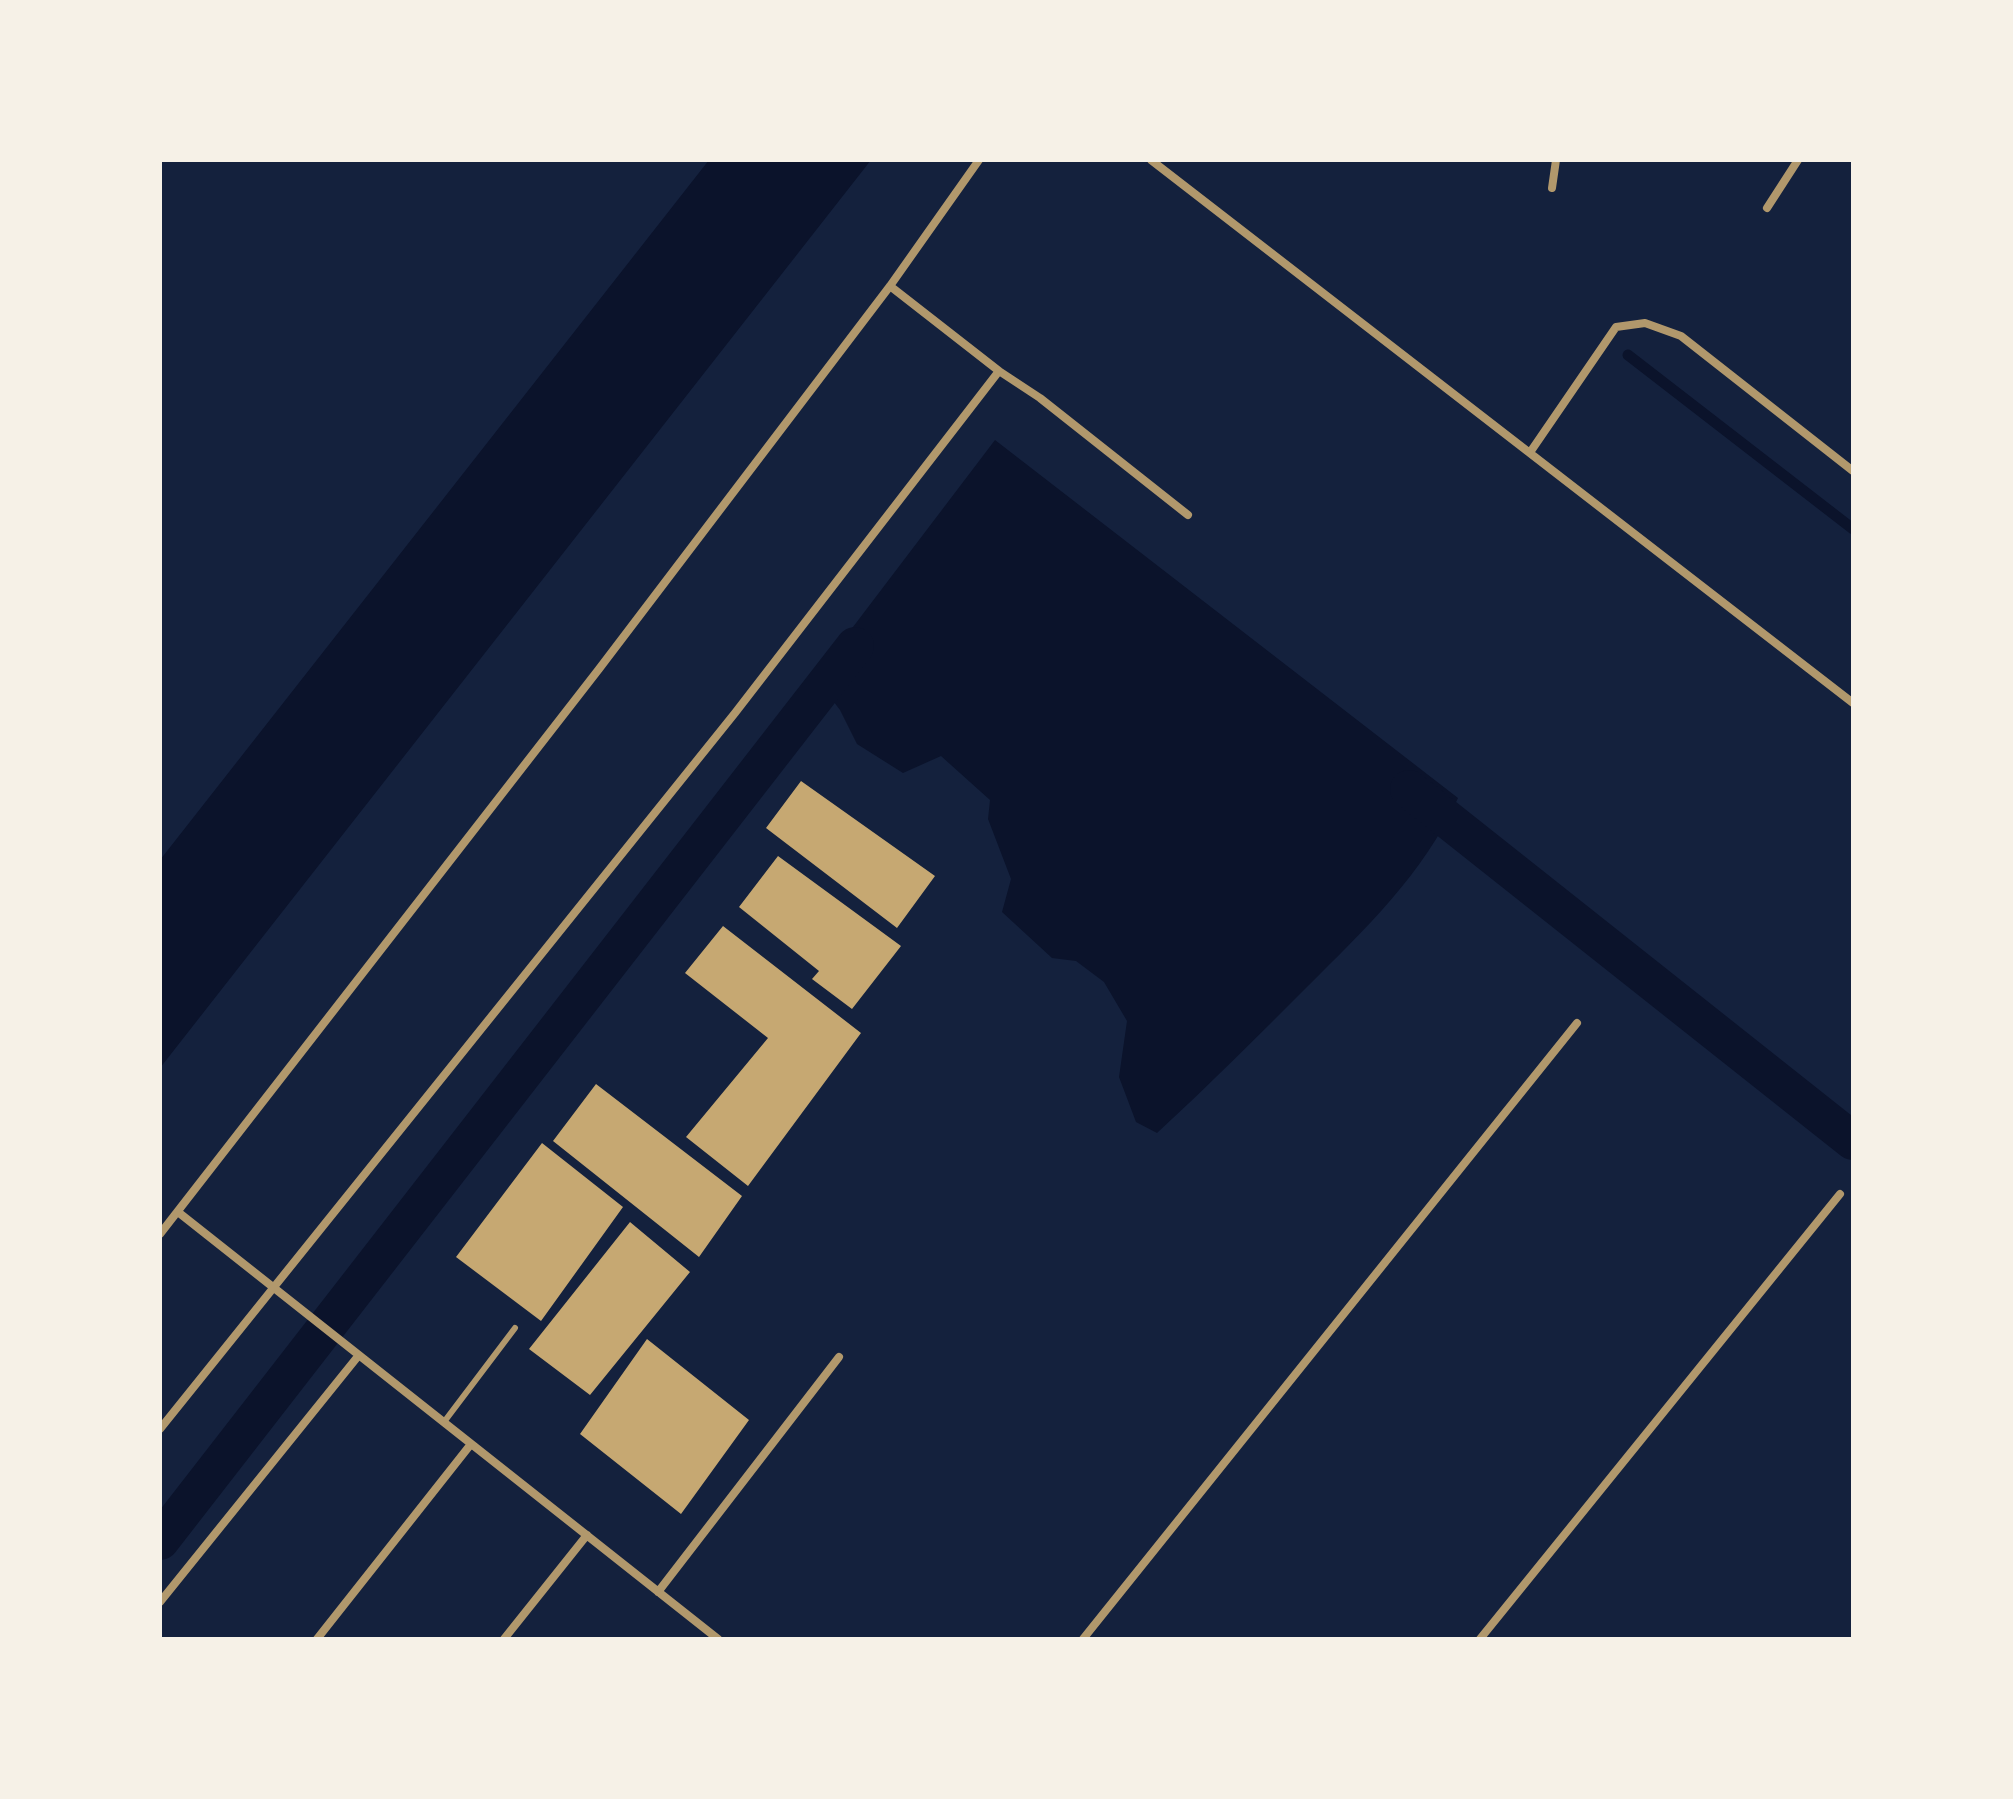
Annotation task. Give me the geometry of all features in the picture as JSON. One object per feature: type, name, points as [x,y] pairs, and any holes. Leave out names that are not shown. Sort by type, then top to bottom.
[{"type":"street","points":[[160,1234],[890,286],[979,160]]},
{"type":"street","points":[[1151,160],[1853,703]]},
{"type":"street","points":[[1552,188],[1556,160]]},
{"type":"street","points":[[1767,208],[1798,160]]},
{"type":"street","points":[[890,286],[999,371],[1040,398],[1188,515]]},
{"type":"street","points":[[1531,451],[1616,327],[1645,323],[1681,336],[1853,471]]},
{"type":"street","points":[[160,1429],[735,713],[999,371]]},
{"type":"street","points":[[1083,1639],[1577,1023]]},
{"type":"street","points":[[1480,1639],[1840,1194]]},
{"type":"street","points":[[178,1212],[587,1535],[658,1592],[705,1635],[718,1639]]},
{"type":"street","points":[[160,1602],[359,1355]]},
{"type":"street","points":[[658,1592],[839,1357]]},
{"type":"street","points":[[317,1639],[471,1444]]},
{"type":"street","points":[[504,1639],[587,1535]]},
{"type":"lane","points":[[444,1422],[515,1328]]},
{"type":"water","points":[[709,160],[871,160],[160,1068],[160,860]]},
{"type":"water","points":[[995,440],[1458,798],[1428,852],[1391,900],[1269,1025],[1157,1133],[1136,1122],[1119,1077],[1127,1021],[1104,982],[1076,961],[1052,958],[1002,912],[1011,879],[988,819],[990,800],[941,756],[903,773],[857,744],[840,710],[815,677]]},
{"type":"building","points":[[801,781],[935,876],[897,928],[766,828]]},
{"type":"building","points":[[778,856],[901,946],[852,1009],[812,979],[819,971],[739,907]]},
{"type":"building","points":[[723,926],[861,1033],[748,1186],[686,1137],[768,1038],[685,973]]},
{"type":"building","points":[[596,1084],[742,1196],[699,1257],[553,1141]]},
{"type":"building","points":[[542,1143],[623,1207],[541,1321],[456,1257]]},
{"type":"building","points":[[630,1222],[690,1272],[590,1395],[529,1349]]},
{"type":"building","points":[[647,1339],[749,1420],[681,1514],[580,1434]]},
{"type":"waterway","points":[[1628,355],[1853,529]]},
{"type":"waterway","points":[[160,1541],[855,646]]},
{"type":"waterway","points":[[1409,789],[1853,1141]]}]
